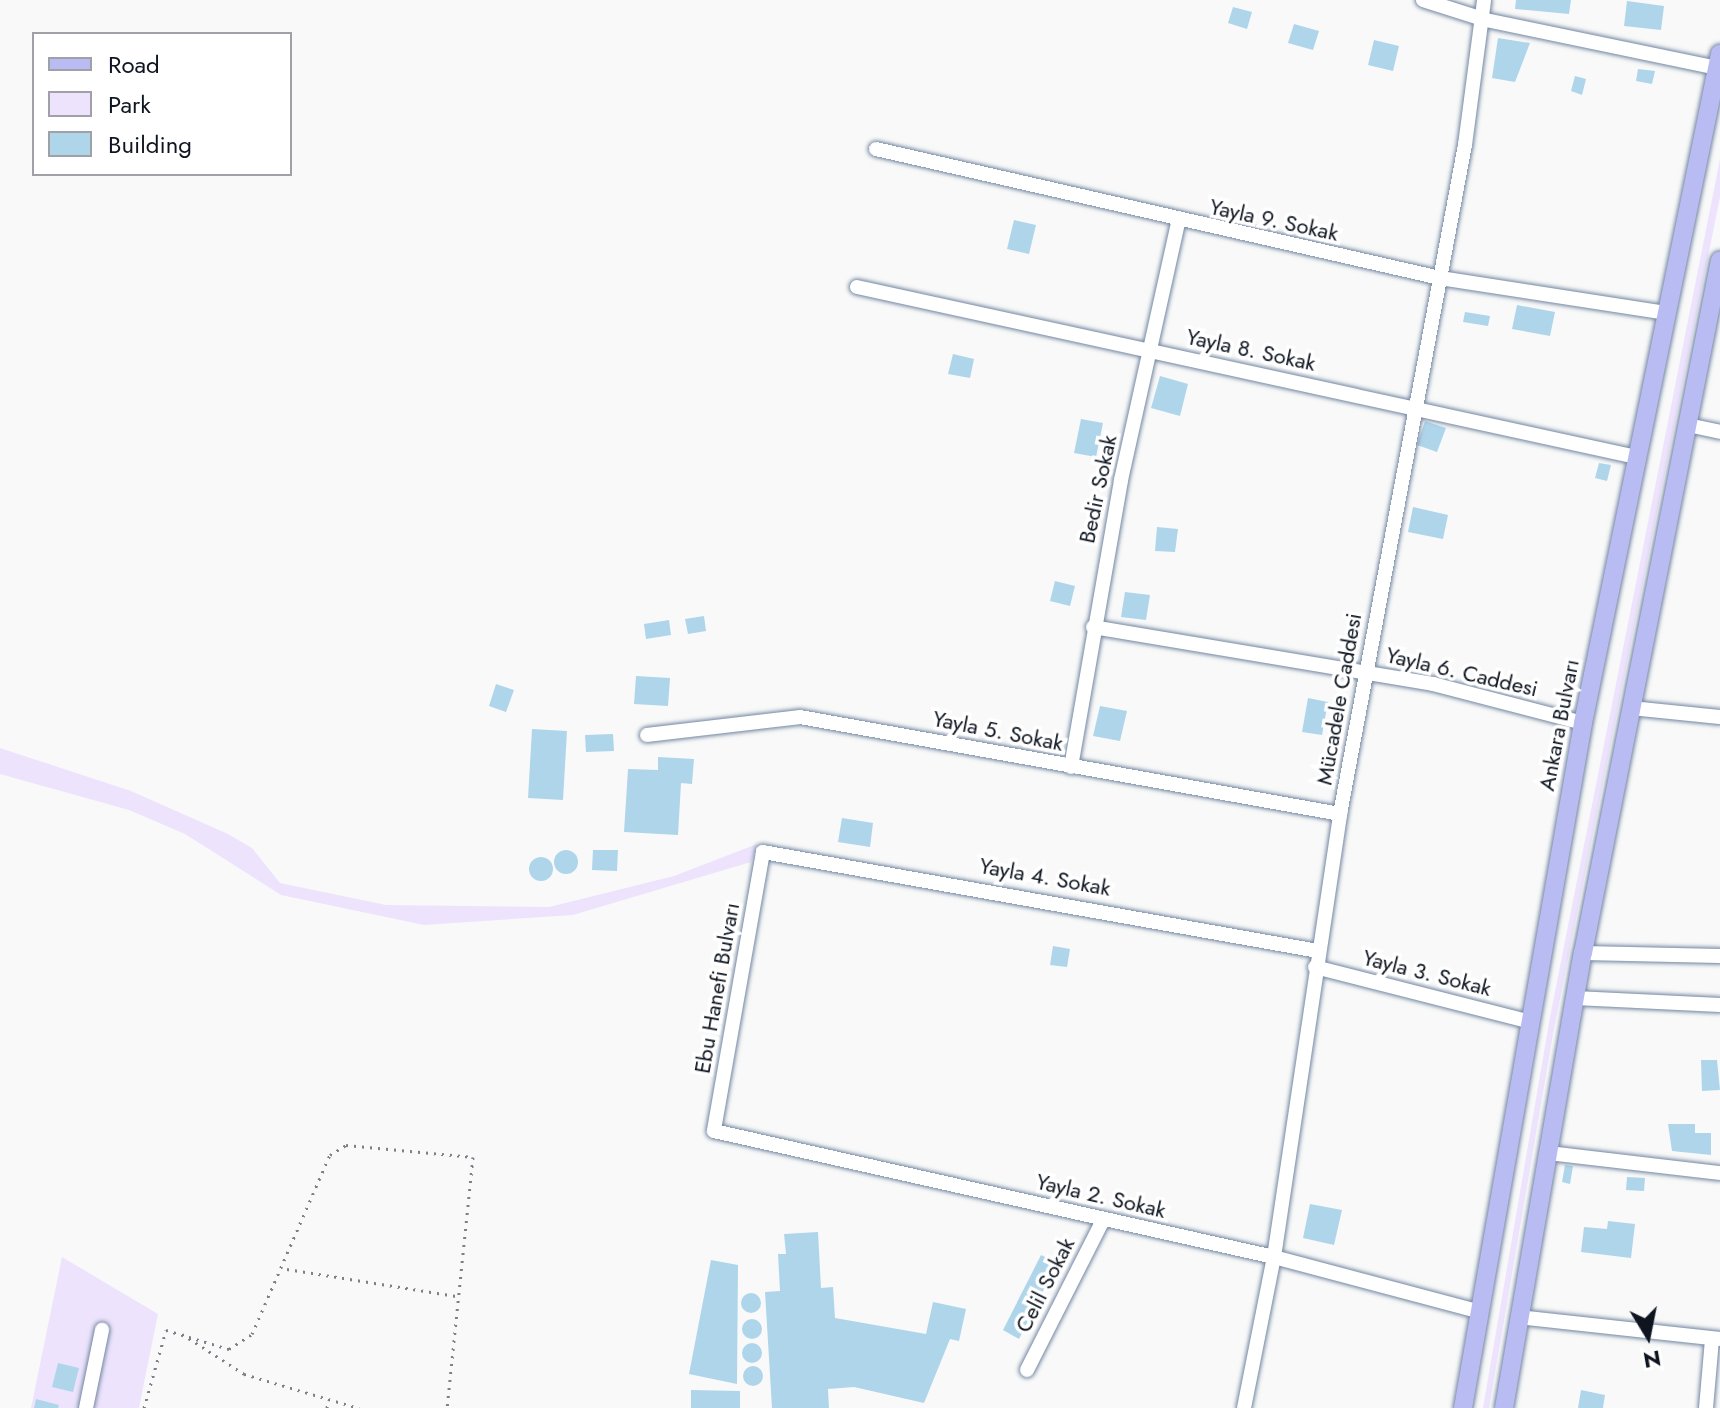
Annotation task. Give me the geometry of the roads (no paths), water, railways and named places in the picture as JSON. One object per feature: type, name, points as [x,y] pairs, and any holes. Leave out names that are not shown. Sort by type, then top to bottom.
[{"type":"main road","name":"Ankara Bulvarı","points":[[1463,1408],[1527,1021],[1583,723],[1719,61]]},
{"type":"main road","points":[[1504,1408],[1583,953],[1720,260]]},
{"type":"street","points":[[1423,0],[1486,20],[1719,61]]},
{"type":"street","name":"Mücadele Caddesi","points":[[1244,1408],[1274,1257],[1340,814],[1486,20],[1484,0]]},
{"type":"street","name":"Yayla 9. Sokak","points":[[876,149],[1178,222],[1440,278],[1667,313]]},
{"type":"street","name":"Bedir Sokak","points":[[1071,767],[1093,627],[1178,222]]},
{"type":"street","name":"Yayla 8. Sokak","points":[[857,287],[1636,457]]},
{"type":"street","points":[[1688,425],[1720,432]]},
{"type":"street","name":"Yayla 6. Caddesi","points":[[1093,627],[1365,672],[1583,723]]},
{"type":"street","points":[[1631,708],[1720,717]]},
{"type":"street","name":"Yayla 5. Sokak","points":[[647,735],[800,717],[1340,814]]},
{"type":"street","name":"Yayla 4. Sokak","points":[[763,852],[1316,959]]},
{"type":"street","name":"Ebu Hanefi Bulvarı","points":[[714,1131],[763,852]]},
{"type":"street","points":[[1583,953],[1720,956]]},
{"type":"street","name":"Yayla 3. Sokak","points":[[1316,959],[1527,1021]]},
{"type":"street","points":[[1575,998],[1720,1005]]},
{"type":"street","name":"Yayla 2. Sokak","points":[[714,1131],[1274,1257],[1477,1311]]},
{"type":"street","points":[[1549,1153],[1720,1173]]},
{"type":"street","name":"Celil Sokak","points":[[1027,1370],[1103,1220]]},
{"type":"street","points":[[1518,1317],[1716,1339],[1706,1408]]},
{"type":"street","points":[[86,1408],[102,1330]]}]
